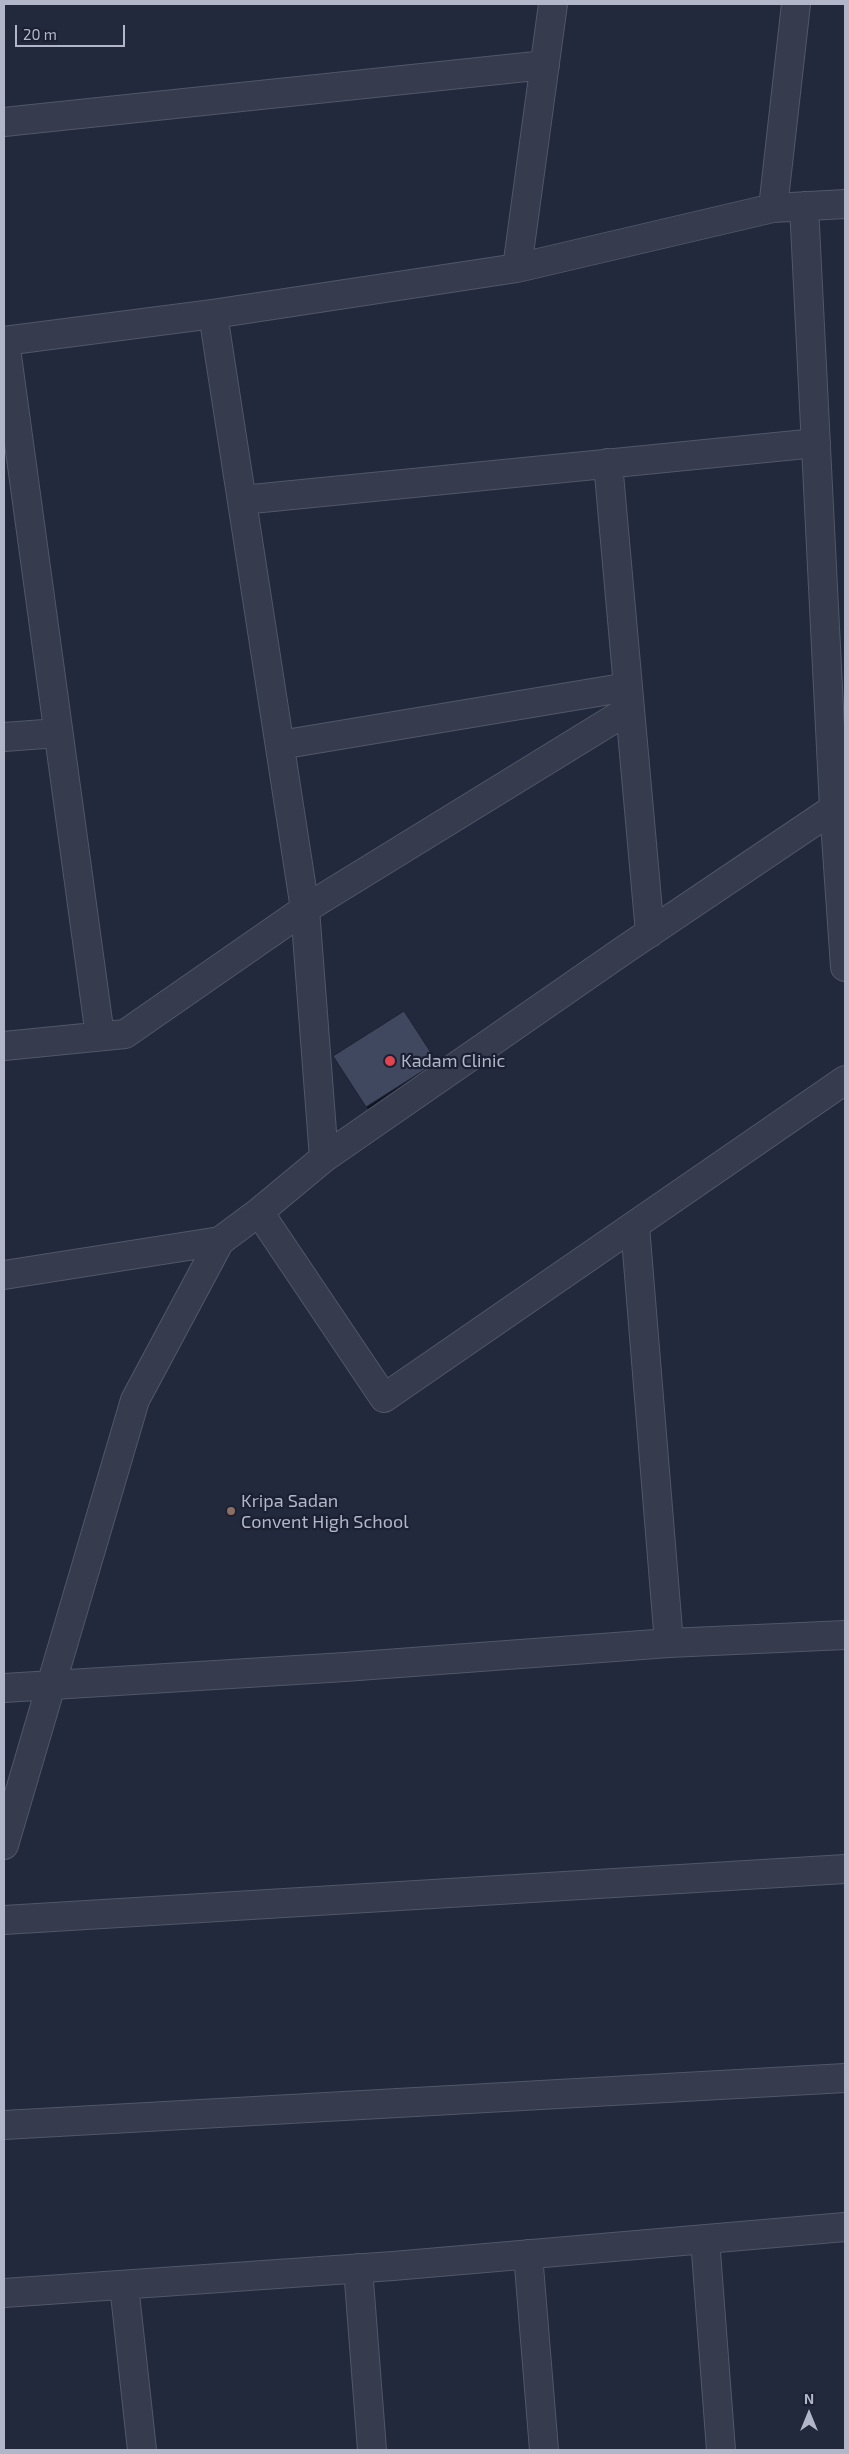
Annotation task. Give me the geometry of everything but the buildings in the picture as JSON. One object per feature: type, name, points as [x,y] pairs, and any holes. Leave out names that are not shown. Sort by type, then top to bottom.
[{"type":"street","points":[[517,268],[553,4]]},
{"type":"street","points":[[773,208],[796,4]]},
{"type":"street","points":[[4,122],[544,65]]},
{"type":"street","points":[[100,1036],[5,341],[213,314],[517,268],[773,208],[845,204]]},
{"type":"street","points":[[804,206],[816,443],[840,804],[845,967]]},
{"type":"street","points":[[213,314],[305,909],[324,1158]]},
{"type":"street","points":[[242,500],[816,443]]},
{"type":"street","points":[[608,463],[650,933]]},
{"type":"street","points":[[280,745],[629,698]]},
{"type":"street","points":[[4,1046],[125,1034],[305,909],[629,698]]},
{"type":"street","points":[[4,737],[58,732]]},
{"type":"street","points":[[4,1845],[135,1400],[220,1241],[259,1212],[324,1158],[840,804]]},
{"type":"street","points":[[259,1212],[384,1398],[845,1080]]},
{"type":"street","points":[[635,1226],[668,1643]]},
{"type":"street","points":[[4,1275],[220,1241]]},
{"type":"street","points":[[4,1688],[345,1668],[668,1643],[845,1635]]},
{"type":"street","points":[[4,1920],[845,1869]]},
{"type":"street","points":[[4,2124],[845,2078]]},
{"type":"street","points":[[4,2293],[358,2268],[845,2227]]},
{"type":"street","points":[[705,2239],[721,2450]]},
{"type":"street","points":[[528,2254],[544,2450]]},
{"type":"street","points":[[358,2268],[372,2450]]},
{"type":"street","points":[[124,2285],[142,2450]]},
{"type":"place","name":"Kadam Clinic","points":[[390,1061]]},
{"type":"place","name":"Kripa Sadan Convent High School","points":[[231,1511]]}]
